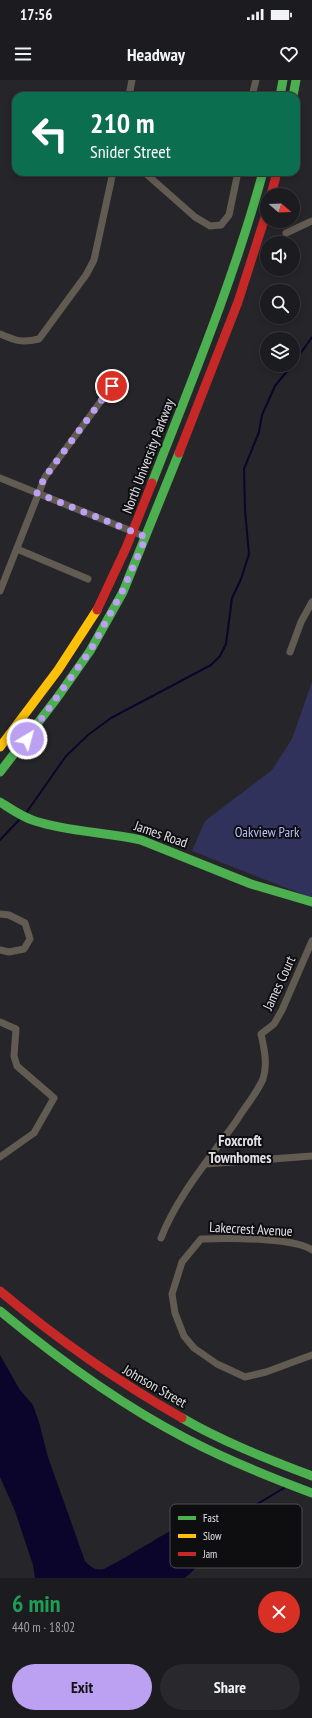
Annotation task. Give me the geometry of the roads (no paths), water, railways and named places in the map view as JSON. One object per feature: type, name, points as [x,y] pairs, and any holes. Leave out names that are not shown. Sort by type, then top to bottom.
[{"type":"main road","points":[[281,92],[283,80]]},
{"type":"main road","points":[[294,92],[296,80]]},
{"type":"main road","name":"North University Parkway","points":[[0,747],[31,708],[90,622],[112,580],[133,532],[222,304],[251,219],[262,176]]},
{"type":"main road","points":[[273,188],[276,176]]},
{"type":"main road","name":"North University Parkway","points":[[0,772],[49,710],[90,651],[122,592],[146,537],[238,302],[262,228]]},
{"type":"main road","name":"James Road","points":[[0,802],[16,813],[43,825],[65,829],[109,833],[139,840],[253,885],[312,902]]},
{"type":"main road","name":"Johnson Street","points":[[0,1291],[62,1342],[114,1379],[159,1406],[248,1451],[290,1469],[312,1476]]},
{"type":"main road","points":[[0,1311],[56,1357],[95,1386],[157,1422],[240,1464],[312,1493]]},
{"type":"street","points":[[130,92],[132,80]]},
{"type":"street","points":[[253,92],[256,80]]},
{"type":"street","points":[[0,334],[18,342],[39,339],[86,275],[94,260],[112,176]]},
{"type":"street","points":[[149,176],[195,217],[210,226],[221,226],[229,215],[237,176]]},
{"type":"street","points":[[286,233],[312,221]]},
{"type":"street","points":[[0,592],[37,493],[45,477],[112,386]]},
{"type":"street","points":[[0,478],[146,537]]},
{"type":"street","points":[[17,549],[88,579]]},
{"type":"street","points":[[290,652],[300,622],[312,602]]},
{"type":"street","points":[[0,914],[9,915],[25,924],[30,939],[24,949],[9,952],[0,950]]},
{"type":"street","name":"James Court","points":[[161,1238],[168,1220],[251,1100],[263,1079],[266,1061],[261,1034],[274,1024],[282,1010],[312,941]]},
{"type":"street","points":[[0,1022],[16,1028],[14,1056],[17,1066],[54,1098],[34,1132],[0,1157]]},
{"type":"street","points":[[206,1164],[312,1156]]},
{"type":"street","name":"Lakecrest Avenue","points":[[312,1250],[300,1245],[284,1242],[235,1238],[200,1239],[182,1262],[172,1294],[174,1313],[184,1336],[194,1348],[217,1364],[245,1377],[266,1372],[312,1355]]},
{"type":"waterway","points":[[300,354],[312,337]]},
{"type":"waterway","points":[[26,813],[66,756],[88,735],[111,718],[211,665],[220,656],[226,644],[232,598],[241,579],[249,554],[245,510],[244,469],[259,432],[262,415],[275,386],[286,372]]},
{"type":"waterway","points":[[0,840],[21,818]]},
{"type":"waterway","points":[[257,1504],[284,1488]]},
{"type":"district","name":"Foxcroft Townhomes","points":[[240,1148]]},
{"type":"park label","name":"Oakview Park","points":[[267,832]]}]
